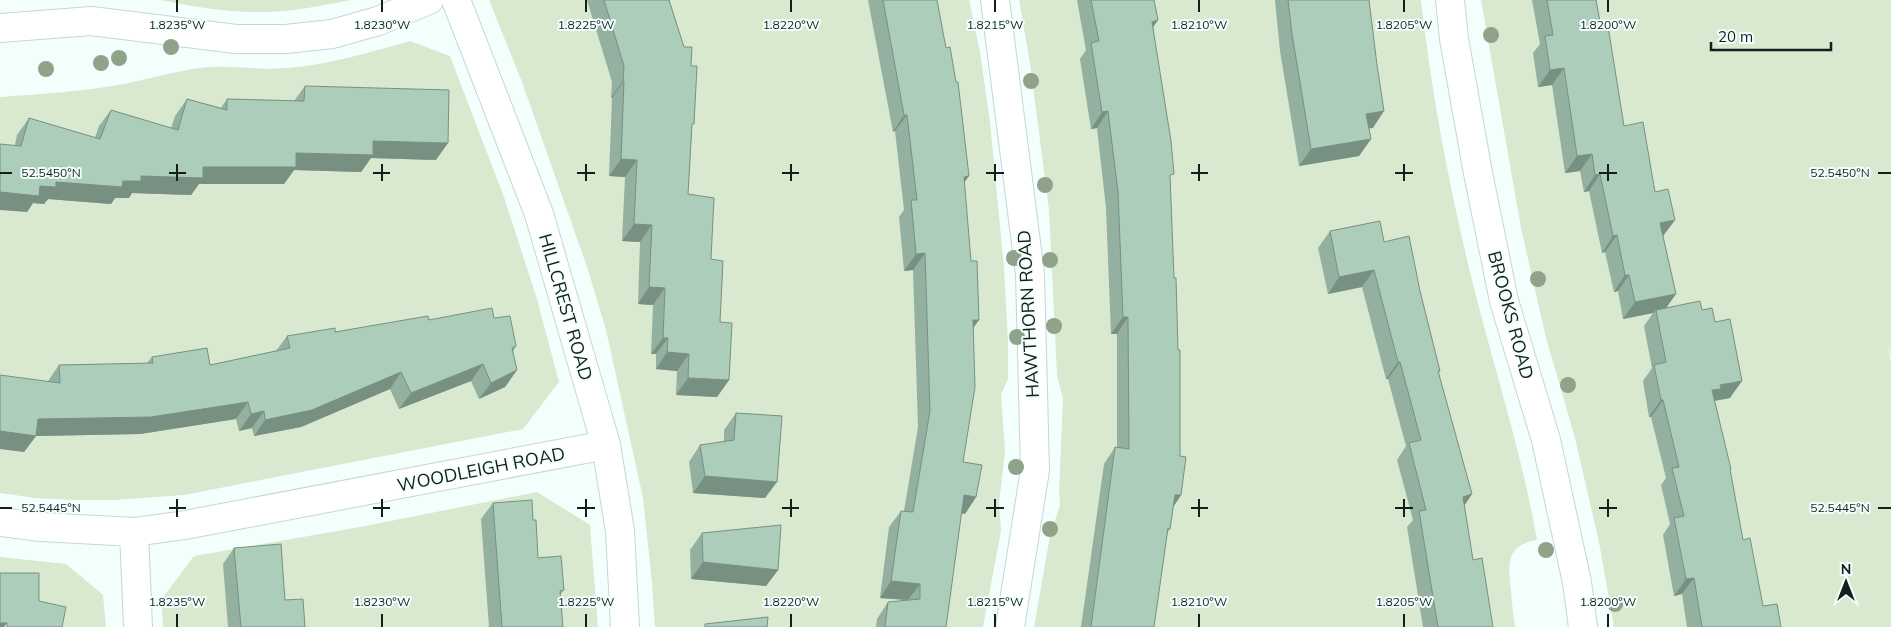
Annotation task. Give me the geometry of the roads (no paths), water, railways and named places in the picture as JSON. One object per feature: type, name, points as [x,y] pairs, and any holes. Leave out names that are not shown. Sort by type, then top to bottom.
[{"type":"street","points":[[0,28],[91,20],[236,39],[286,39],[332,34],[378,20],[429,0]]},
{"type":"street","name":"HILLCREST ROAD","points":[[456,0],[539,214],[606,445],[620,531],[625,627]]},
{"type":"street","name":"HAWTHORN ROAD","points":[[995,0],[1030,274],[1035,470],[1010,627]]},
{"type":"street","name":"BROOKS ROAD","points":[[1450,0],[1454,39],[1504,302],[1546,440],[1577,582],[1583,627]]},
{"type":"street","name":"WOODLEIGH ROAD","points":[[0,522],[41,527],[134,532],[185,526],[606,445]]},
{"type":"street","points":[[134,532],[138,627]]}]
